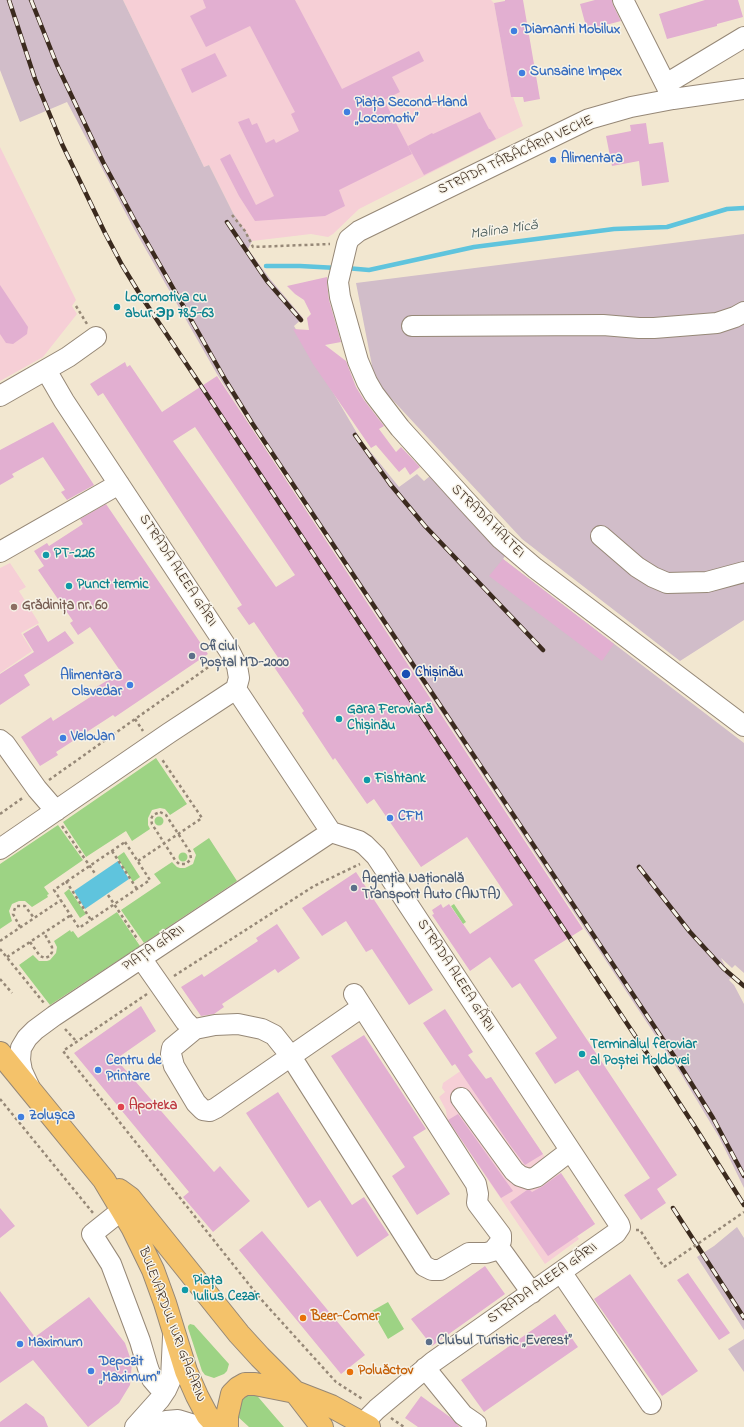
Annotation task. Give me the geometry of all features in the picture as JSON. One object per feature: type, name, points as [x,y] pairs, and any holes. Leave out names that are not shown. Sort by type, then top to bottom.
[{"type":"main road","name":"BULEVARDUL IURI GAGARIN","points":[[0,1053],[104,1180],[132,1227],[152,1270],[165,1303],[186,1372],[207,1415],[218,1427]]},
{"type":"main road","name":"BULEVARDUL IURI GAGARIN","points":[[104,1180],[130,1198],[239,1334],[295,1392],[322,1427]]},
{"type":"main road","points":[[227,1427],[227,1416],[232,1394],[245,1384],[255,1384],[295,1392],[368,1422]]},
{"type":"street","points":[[623,0],[669,91],[744,37]]},
{"type":"street","name":"STRADA TĂBĂCĂRIA VECHE","points":[[346,249],[349,239],[359,231],[589,119],[631,107],[669,91],[744,89]]},
{"type":"street","name":"STRADA HALTEI","points":[[346,249],[338,282],[340,297],[358,361],[374,394],[400,428],[465,500],[501,538],[521,556],[744,726]]},
{"type":"street","points":[[412,326],[603,325],[654,328],[717,323],[735,317],[744,312]]},
{"type":"street","points":[[0,396],[68,357],[92,331]]},
{"type":"street","name":"STRADA ALEEA GĂRII","points":[[46,370],[64,401],[230,652],[237,666],[239,678],[236,689]]},
{"type":"street","points":[[0,552],[119,484]]},
{"type":"street","points":[[602,536],[637,567],[653,578],[667,583],[707,582],[744,572]]},
{"type":"street","points":[[0,849],[58,816],[168,733],[236,689],[331,832]]},
{"type":"street","points":[[0,740],[5,744],[58,816]]},
{"type":"street","name":"STRADA ALEEA GĂRII","points":[[331,832],[359,841],[376,856],[620,1227],[616,1233],[425,1368],[368,1422]]},
{"type":"street","name":"PIAȚA GĂRII","points":[[31,1091],[22,1071],[20,1060],[21,1048],[27,1038],[54,1016],[141,952],[331,832]]},
{"type":"street","points":[[141,952],[160,985],[185,1021],[190,1026],[195,1028]]},
{"type":"street","points":[[195,1028],[172,1048],[171,1054],[174,1066],[196,1103],[203,1110],[210,1111],[290,1055],[358,1000],[476,1184],[478,1194],[477,1203],[501,1235],[501,1241],[498,1246],[493,1251],[486,1253],[469,1253],[440,1270],[432,1270],[424,1266],[290,1055],[274,1035],[262,1029],[238,1024],[195,1028]]},
{"type":"street","points":[[461,1098],[514,1171],[520,1176],[529,1178],[536,1177],[570,1151]]},
{"type":"street","points":[[122,1210],[92,1234],[111,1264],[140,1341],[152,1379],[158,1386],[166,1390]]},
{"type":"street","points":[[498,1246],[532,1293]]},
{"type":"street","points":[[561,1272],[651,1404]]},
{"type":"street","points":[[135,1427],[166,1390],[171,1380],[173,1329]]},
{"type":"street","points":[[425,1368],[463,1415],[476,1424]]},
{"type":"street","points":[[146,1427],[166,1420],[178,1420],[201,1427]]},
{"type":"path","points":[[232,215],[244,231],[253,247],[346,249]]},
{"type":"path","points":[[76,306],[92,331]]},
{"type":"path","points":[[0,814],[230,652]]},
{"type":"path","points":[[135,719],[144,732]]},
{"type":"path","points":[[138,861],[202,818],[159,754]]},
{"type":"path","points":[[160,812],[164,814],[178,834],[191,854],[190,861],[182,865],[177,862],[152,824],[151,819],[155,813],[160,812]]},
{"type":"path","points":[[58,816],[96,875]]},
{"type":"path","points":[[125,842],[150,880],[79,928],[54,890],[89,866],[125,842]]},
{"type":"path","points":[[112,851],[137,889]]},
{"type":"path","points":[[376,856],[314,886],[160,985],[64,1051],[259,1297],[336,1382],[368,1422],[404,1427]]},
{"type":"path","points":[[66,882],[91,920]]},
{"type":"path","points":[[108,895],[141,952]]},
{"type":"path","points":[[0,941],[61,900]]},
{"type":"path","points":[[20,927],[13,914],[17,906],[25,906],[34,918]]},
{"type":"path","points":[[7,957],[71,915]]},
{"type":"path","points":[[30,942],[40,956],[45,958],[50,956],[52,947],[44,933]]},
{"type":"path","points":[[0,949],[48,1007]]},
{"type":"path","points":[[0,979],[12,993]]},
{"type":"path","points":[[61,1024],[77,1042]]},
{"type":"path","points":[[620,1227],[640,1230],[664,1267],[744,1212]]},
{"type":"shaded area","points":[[0,0],[123,0],[204,167],[209,165],[233,213],[252,241],[248,249],[270,279],[303,318],[294,326],[361,440],[399,487],[417,474],[424,481],[430,476],[505,556],[503,559],[744,743],[744,973],[735,965],[732,968],[721,958],[731,978],[729,980],[734,985],[744,1004],[744,1188],[719,1137],[681,1074],[217,374],[133,227],[67,102],[20,122],[0,70]]},
{"type":"shaded area","name":"Piața Second-Hand „Locomotiv”","points":[[123,0],[491,0],[494,3],[511,97],[513,97],[523,126],[359,209],[328,237],[311,234],[252,241],[233,213],[209,165],[204,167]]},
{"type":"shaded area","points":[[0,147],[76,300],[72,306],[77,314],[43,357],[0,381]]},
{"type":"shaded area","points":[[744,234],[744,620],[680,661],[522,539],[375,381],[356,283]]},
{"type":"shaded area","name":"Grădinița nr. 60","points":[[10,563],[26,587],[19,591],[39,623],[21,633],[32,651],[0,673],[0,568]]},
{"type":"shaded area","points":[[462,1070],[486,1079],[491,1077],[557,1175],[561,1173],[595,1224],[577,1236],[579,1239],[545,1264],[447,1119],[446,1110],[439,1097],[445,1092],[442,1088],[443,1083]]},
{"type":"shaded area","points":[[737,1227],[744,1238],[744,1330],[697,1257],[714,1246]]},
{"type":"shaded area","points":[[744,1339],[744,1372],[728,1349]]},
{"type":"green space","points":[[156,758],[187,804],[170,815],[165,809],[160,808],[152,810],[148,818],[148,825],[150,829],[132,841],[126,831],[86,857],[63,822]]},
{"type":"green space","points":[[157,817],[161,817],[163,821],[161,825],[157,825],[155,823],[155,819]]},
{"type":"green space","points":[[58,825],[83,860],[44,887],[49,894],[47,895],[48,897],[32,907],[25,901],[19,901],[12,904],[9,911],[12,921],[0,929],[0,864]]},
{"type":"green space","points":[[209,838],[237,881],[144,943],[121,910],[161,883],[154,874],[172,862],[180,868],[185,868],[193,864],[196,855],[193,849]]},
{"type":"green space","points":[[124,852],[140,877],[133,882],[117,857]]},
{"type":"green space","points":[[181,853],[185,853],[187,857],[185,861],[181,861],[179,859],[179,855]]},
{"type":"green space","points":[[69,889],[86,914],[80,918],[64,893]]},
{"type":"green space","points":[[454,904],[466,922],[463,924],[451,906]]},
{"type":"green space","points":[[117,912],[140,946],[50,1005],[19,965],[33,955],[39,961],[50,960],[56,953],[57,947],[54,941],[70,930],[71,932],[73,931],[78,938]]},
{"type":"green space","points":[[388,1302],[404,1329],[388,1339],[372,1311]]},
{"type":"green space","points":[[190,1324],[194,1325],[229,1364],[227,1371],[224,1374],[214,1378],[205,1375],[202,1371],[188,1328]]},
{"type":"green space","points":[[253,1391],[284,1427],[249,1427],[237,1416],[234,1402]]},
{"type":"water","points":[[118,861],[129,879],[85,909],[74,891]]},
{"type":"building","points":[[203,0],[295,0],[342,89],[419,51],[424,61],[392,77],[400,92],[384,100],[412,154],[339,190],[345,206],[325,216],[255,221],[239,196],[220,159],[230,154],[256,205],[274,196],[238,122],[249,118],[252,125],[257,123],[266,143],[274,139],[276,143],[299,131],[291,114],[295,112],[250,26],[206,47],[190,16],[206,8]]},
{"type":"building","points":[[505,0],[523,0],[540,99],[524,102],[523,97],[511,97],[494,3]]},
{"type":"building","points":[[595,0],[612,0],[621,21],[587,30],[580,4]]},
{"type":"building","points":[[705,0],[738,0],[743,17],[717,24],[717,26],[667,39],[659,14]]},
{"type":"building","points":[[215,53],[227,76],[192,93],[181,69]]},
{"type":"building","points":[[480,112],[496,139],[424,175],[408,146],[432,133],[433,134]]},
{"type":"building","points":[[646,123],[649,144],[663,142],[669,182],[642,186],[639,161],[612,166],[606,136],[631,131],[630,125]]},
{"type":"building","points":[[327,277],[329,300],[341,342],[325,345],[346,361],[356,387],[384,426],[379,429],[396,452],[401,447],[420,467],[410,475],[405,467],[399,472],[376,445],[371,448],[313,364],[293,329],[309,330],[307,318],[311,314],[304,300],[287,286]]},
{"type":"building","points":[[0,285],[28,327],[27,334],[13,344],[6,343],[0,334]]},
{"type":"building","points":[[125,362],[127,367],[130,365],[162,412],[217,376],[583,929],[534,960],[677,1175],[657,1189],[666,1203],[641,1220],[624,1195],[650,1178],[578,1070],[555,1084],[535,1053],[557,1038],[520,983],[512,988],[490,957],[470,971],[432,915],[434,914],[432,910],[441,904],[443,908],[449,904],[470,934],[513,905],[467,837],[421,867],[374,799],[367,804],[335,758],[333,760],[302,713],[304,711],[272,664],[279,659],[254,622],[249,625],[237,608],[242,605],[103,393],[98,396],[90,384]],"holes":[[[195,427],[295,575],[276,587],[173,441]]]},
{"type":"building","points":[[53,422],[94,485],[67,500],[61,492],[65,490],[43,457],[12,474],[14,477],[0,485],[0,450]]},
{"type":"building","points":[[106,504],[208,654],[115,717],[113,715],[56,752],[58,755],[40,766],[21,737],[51,717],[53,721],[98,692],[95,688],[121,672],[90,627],[78,635],[70,623],[73,621],[38,570],[44,566],[34,551],[47,543],[49,546],[83,524],[80,519]]},
{"type":"building","points":[[503,559],[614,644],[602,661],[489,576]]},
{"type":"building","points":[[38,625],[48,642],[65,631],[74,643],[24,675],[30,685],[0,705],[0,674],[34,652],[23,634]]},
{"type":"building","points":[[356,872],[433,990],[409,1005],[372,949],[366,952],[346,921],[322,936],[302,908]]},
{"type":"building","points":[[277,924],[300,958],[278,973],[275,969],[222,1004],[224,1007],[214,1014],[201,1016],[181,987],[202,974],[204,977],[258,941],[256,938]]},
{"type":"building","points":[[141,1006],[156,1031],[116,1059],[214,1172],[220,1166],[250,1201],[213,1232],[183,1197],[189,1192],[74,1053]]},
{"type":"building","points":[[445,1009],[473,1052],[468,1055],[486,1079],[491,1077],[543,1154],[525,1165],[455,1064],[452,1066],[423,1023]]},
{"type":"building","points":[[364,1035],[426,1129],[413,1137],[450,1194],[417,1215],[392,1176],[405,1167],[331,1056]]},
{"type":"building","points":[[278,1092],[352,1205],[364,1197],[389,1235],[357,1257],[320,1200],[308,1208],[246,1113]]},
{"type":"building","points":[[458,1114],[513,1191],[501,1198],[448,1120]]},
{"type":"building","points":[[561,1173],[595,1224],[548,1256],[510,1202],[527,1190],[532,1192],[543,1186]]},
{"type":"building","points":[[0,1208],[15,1226],[0,1238]]},
{"type":"building","points":[[262,1231],[365,1355],[341,1374],[239,1250]]},
{"type":"building","points":[[485,1266],[505,1294],[432,1346],[411,1319]]},
{"type":"building","points":[[688,1273],[730,1333],[719,1340],[677,1280]]},
{"type":"building","points":[[630,1274],[698,1371],[662,1396],[594,1299]]},
{"type":"building","points":[[0,1291],[35,1337],[89,1297],[125,1343],[132,1363],[130,1385],[119,1403],[88,1427],[33,1360],[0,1383]]},
{"type":"building","points":[[555,1314],[578,1347],[484,1412],[461,1380]]},
{"type":"building","points":[[421,1396],[450,1417],[460,1427],[418,1427],[405,1418]]},
{"type":"building","points":[[26,1403],[44,1417],[48,1427],[0,1427],[0,1422]]},
{"type":"waterway","name":"Malina Mică","points":[[346,268],[369,270],[474,247],[614,229],[667,227],[727,209],[744,208]]},
{"type":"waterway","name":"Malina Mică","points":[[266,266],[337,268]]},
{"type":"railway","points":[[9,0],[35,79],[62,144],[122,265],[141,296],[650,1058],[744,1205]]},
{"type":"railway","points":[[31,0],[57,65],[103,162],[226,381],[252,423],[678,1062],[713,1118],[744,1176]]},
{"type":"railway","points":[[227,222],[267,281],[301,320]]},
{"type":"railway","points":[[355,435],[390,484],[425,526],[543,650]]},
{"type":"railway","points":[[639,867],[690,932],[723,968],[744,986]]},
{"type":"railway","points":[[673,1208],[744,1318]]},
{"type":"place","name":"Diamanti Mobilux","points":[[514,31]]},
{"type":"place","name":"Sunsaine Impex","points":[[522,73]]},
{"type":"place","name":"Piața Second-Hand „Locomotiv”","points":[[347,112]]},
{"type":"place","name":"Alimentara","points":[[553,160]]},
{"type":"place","name":"Locomotiva cu abur Эр 785-63","points":[[117,307]]},
{"type":"place","name":"PT-226","points":[[46,555]]},
{"type":"place","name":"Punct termic","points":[[69,586]]},
{"type":"place","name":"Grădinița nr. 60","points":[[14,607]]},
{"type":"place","name":"Oficiul Poștal MD-2000","points":[[192,656]]},
{"type":"place","name":"Chișinău","points":[[406,674]]},
{"type":"place","name":"Alimentara Olsvedar","points":[[130,685]]},
{"type":"place","name":"Gara Feroviară Chișinău","points":[[339,719]]},
{"type":"place","name":"VeloJan","points":[[63,738]]},
{"type":"place","name":"Fishtank","points":[[367,780]]},
{"type":"place","name":"CFM","points":[[390,818]]},
{"type":"place","name":"Agenția Națională Transport Auto (ANTA)","points":[[354,888]]},
{"type":"place","name":"Terminalul feroviar al Poștei Moldovei","points":[[582,1054]]},
{"type":"place","name":"Centru de Printare","points":[[98,1070]]},
{"type":"place","name":"Apoteka","points":[[121,1107]]},
{"type":"place","name":"Zolușca","points":[[21,1117]]},
{"type":"place","name":"Piața Iulius Cezar","points":[[185,1290]]},
{"type":"place","name":"Beer-Corner","points":[[303,1318]]},
{"type":"place","name":"Clubul Turistic „Everest”","points":[[429,1342]]},
{"type":"place","name":"Maximum","points":[[20,1344]]},
{"type":"place","name":"Depozit „Maximum”","points":[[91,1371]]},
{"type":"place","name":"Poluăctov","points":[[350,1372]]}]
